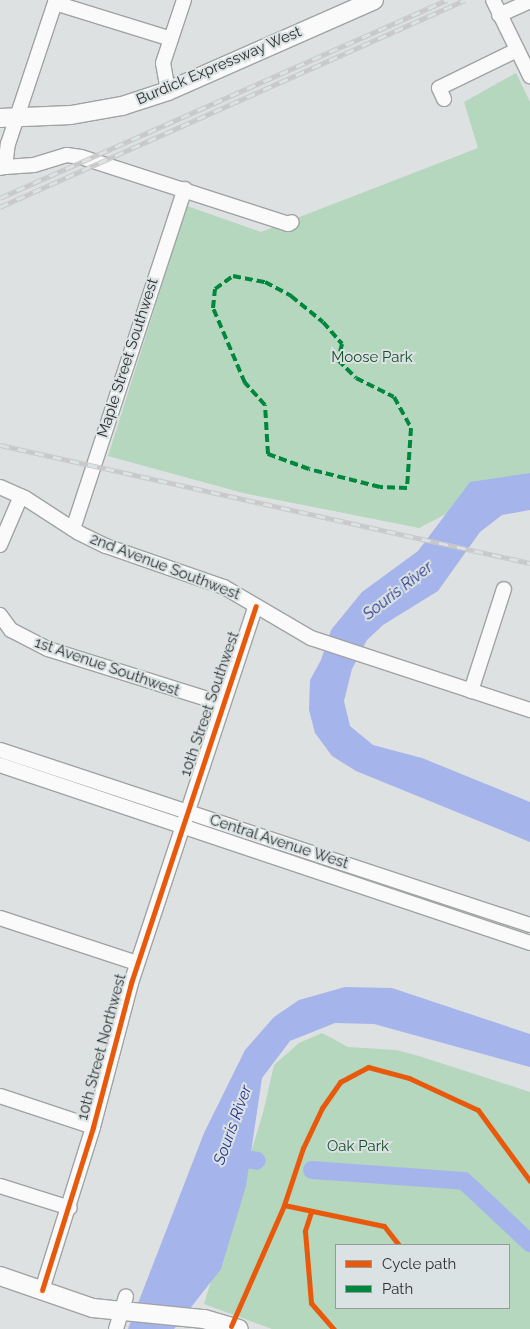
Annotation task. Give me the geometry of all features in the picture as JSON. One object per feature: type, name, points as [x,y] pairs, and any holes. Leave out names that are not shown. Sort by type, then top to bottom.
[{"type":"main road","name":"Burdick Expressway West","points":[[8,119],[96,111],[168,91],[374,0]]},
{"type":"main road","points":[[0,1276],[79,1304],[127,1307],[204,1320],[239,1329]]},
{"type":"street","points":[[168,91],[163,63],[184,0]]},
{"type":"street","points":[[493,0],[530,76]]},
{"type":"street","points":[[499,15],[530,1]]},
{"type":"street","points":[[171,39],[55,2],[8,119],[3,167],[72,148],[288,224],[292,222]]},
{"type":"street","points":[[444,99],[439,88],[517,50]]},
{"type":"street","name":"Maple Street Southwest","points":[[73,528],[185,188]]},
{"type":"street","name":"2nd Avenue Southwest","points":[[0,488],[21,496],[106,546],[224,587],[311,638],[530,710]]},
{"type":"street","points":[[0,545],[21,496]]},
{"type":"street","points":[[471,691],[504,589]]},
{"type":"street","name":"10th Street Southwest","points":[[187,811],[256,606]]},
{"type":"street","name":"1st Avenue Southwest","points":[[0,615],[11,630],[48,649],[222,704]]},
{"type":"street","name":"Central Avenue West","points":[[0,750],[530,926]]},
{"type":"street","name":"Central Avenue West","points":[[0,765],[530,943]]},
{"type":"street","name":"10th Street Northwest","points":[[42,1290],[70,1208],[137,963],[187,811]]},
{"type":"street","points":[[0,918],[137,963]]},
{"type":"street","points":[[0,1096],[93,1127]]},
{"type":"street","points":[[0,1186],[70,1208]]},
{"type":"street","points":[[116,1329],[127,1307]]},
{"type":"green space","name":"Moose Park","points":[[516,73],[530,102],[530,475],[516,478],[419,528],[243,493],[108,456],[187,206],[261,232],[478,148],[464,102]]},
{"type":"green space","name":"Oak Park","points":[[322,1033],[348,1047],[396,1050],[530,1092],[530,1329],[272,1329],[204,1304],[263,1113],[274,1065],[299,1043]]},
{"type":"water","name":"Souris River","points":[[530,473],[530,510],[502,515],[480,532],[438,591],[383,625],[367,640],[352,669],[344,701],[350,726],[373,745],[422,758],[530,802],[530,842],[356,771],[332,756],[315,733],[309,710],[310,680],[321,660],[331,630],[362,592],[418,551],[470,482]]},
{"type":"water","name":"Souris River","points":[[345,987],[392,988],[530,1034],[530,1067],[374,1024],[335,1023],[290,1041],[262,1078],[246,1186],[221,1269],[174,1329],[128,1329],[204,1133],[245,1050],[274,1017],[299,1000]]},
{"type":"waterway","name":"Souris River","points":[[227,1156],[257,1161]]},
{"type":"waterway","points":[[312,1170],[464,1181],[530,1243]]},
{"type":"railway","points":[[0,198],[447,0]]},
{"type":"railway","points":[[0,207],[465,0]]},
{"type":"railway","points":[[0,445],[530,563]]},
{"type":"marked path","points":[[233,276],[265,282],[291,296],[323,322],[342,344],[338,360],[356,378],[394,397],[411,428],[407,488],[380,487],[309,469],[268,454],[265,405],[245,383],[213,308],[215,289],[233,276]]},
{"type":"cycle path","points":[[42,1290],[93,1127],[131,983],[256,606]]},
{"type":"cycle path","points":[[231,1326],[284,1205],[303,1148],[322,1108],[340,1082],[368,1067],[409,1078],[478,1110],[530,1181]]},
{"type":"cycle path","points":[[284,1205],[384,1226],[398,1244]]},
{"type":"cycle path","points":[[311,1212],[305,1231],[311,1303],[334,1329]]}]
